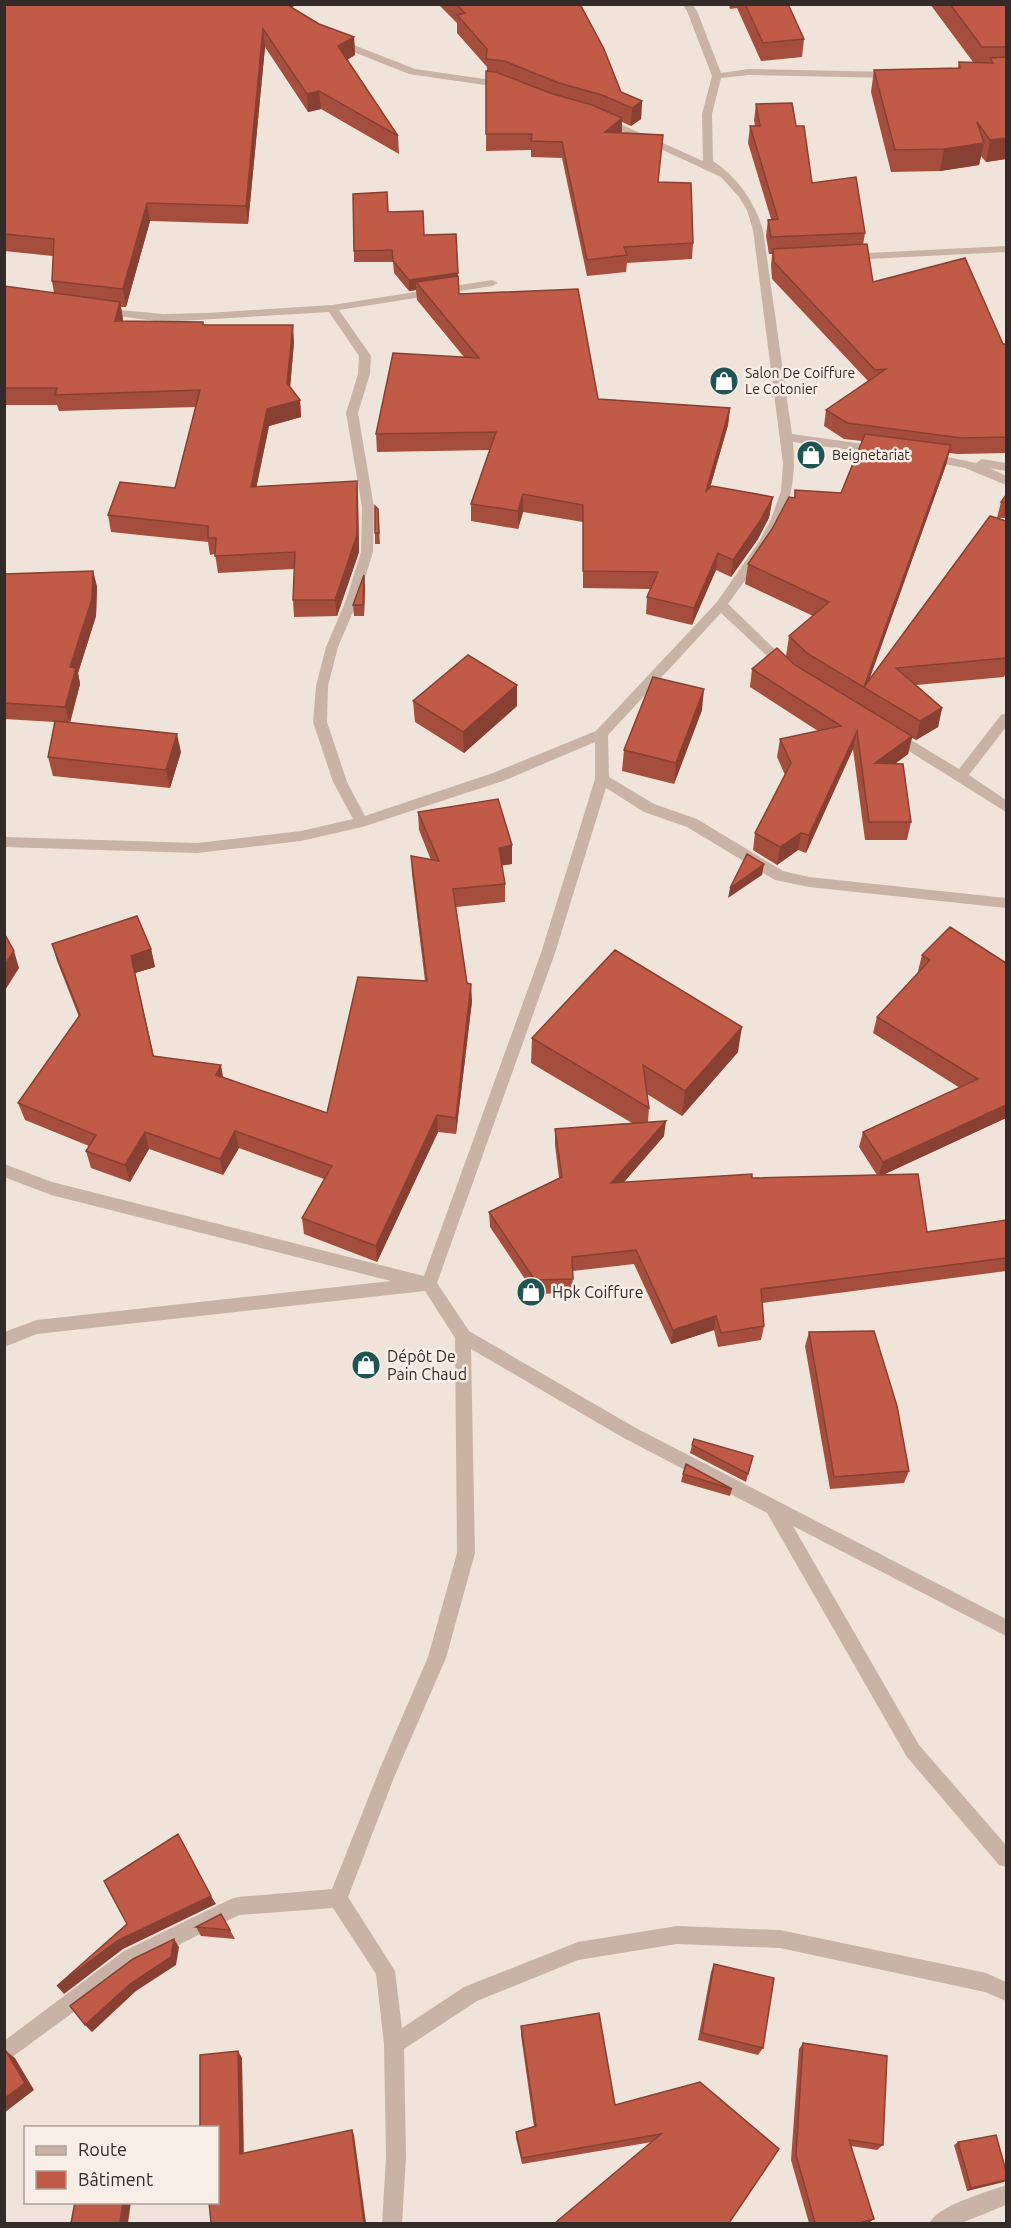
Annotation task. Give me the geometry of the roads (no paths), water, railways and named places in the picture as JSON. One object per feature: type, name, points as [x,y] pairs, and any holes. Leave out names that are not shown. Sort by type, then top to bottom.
[{"type":"street","points":[[4,843],[197,848],[301,836],[362,822],[498,777],[601,734],[721,605],[747,570],[777,519],[787,491],[789,464],[767,260],[752,210],[743,195],[725,175],[708,162],[707,114],[717,76],[687,4]]},
{"type":"street","points":[[326,38],[412,72],[499,83],[510,87]]},
{"type":"street","points":[[717,76],[748,72],[906,75]]},
{"type":"street","points":[[596,117],[725,175]]},
{"type":"street","points":[[841,257],[1006,249]]},
{"type":"street","points":[[87,308],[162,318],[332,308],[492,283]]},
{"type":"street","points":[[332,308],[365,357],[364,374],[352,413],[368,507],[367,552],[352,600],[332,647],[322,686],[320,722],[340,782],[362,822]]},
{"type":"street","points":[[786,437],[889,452]]},
{"type":"street","points":[[912,455],[1006,466]]},
{"type":"street","points":[[955,460],[975,465],[1006,480]]},
{"type":"street","points":[[721,605],[798,678]]},
{"type":"street","points":[[961,776],[1006,718]]},
{"type":"street","points":[[879,727],[961,776],[1006,807]]},
{"type":"street","points":[[429,1284],[548,953],[602,778],[601,734]]},
{"type":"street","points":[[602,778],[649,808],[692,823],[780,876],[809,882],[1006,903]]},
{"type":"street","points":[[4,1170],[51,1188],[429,1284],[463,1336],[628,1432],[1006,1628]]},
{"type":"street","points":[[4,1340],[37,1327],[429,1284]]},
{"type":"street","points":[[338,1898],[387,1772],[437,1658],[466,1553],[463,1336]]},
{"type":"street","points":[[772,1506],[913,1751],[1006,1858]]},
{"type":"street","points":[[338,1898],[385,1971],[394,2044],[396,2157],[392,2223]]},
{"type":"street","points":[[4,2053],[131,1958],[238,1906],[338,1898]]},
{"type":"street","points":[[394,2044],[471,1994],[578,1951],[677,1935],[780,1939],[986,1983],[1006,1992]]},
{"type":"street","points":[[939,2223],[1006,2195]]},
{"type":"place","name":"Salon De Coiffure Le Cotonier","points":[[724,381]]},
{"type":"place","name":"Beignetariat","points":[[811,455]]},
{"type":"place","name":"Hpk Coiffure","points":[[531,1292]]},
{"type":"place","name":"Dépôt De Pain Chaud","points":[[366,1365]]}]
